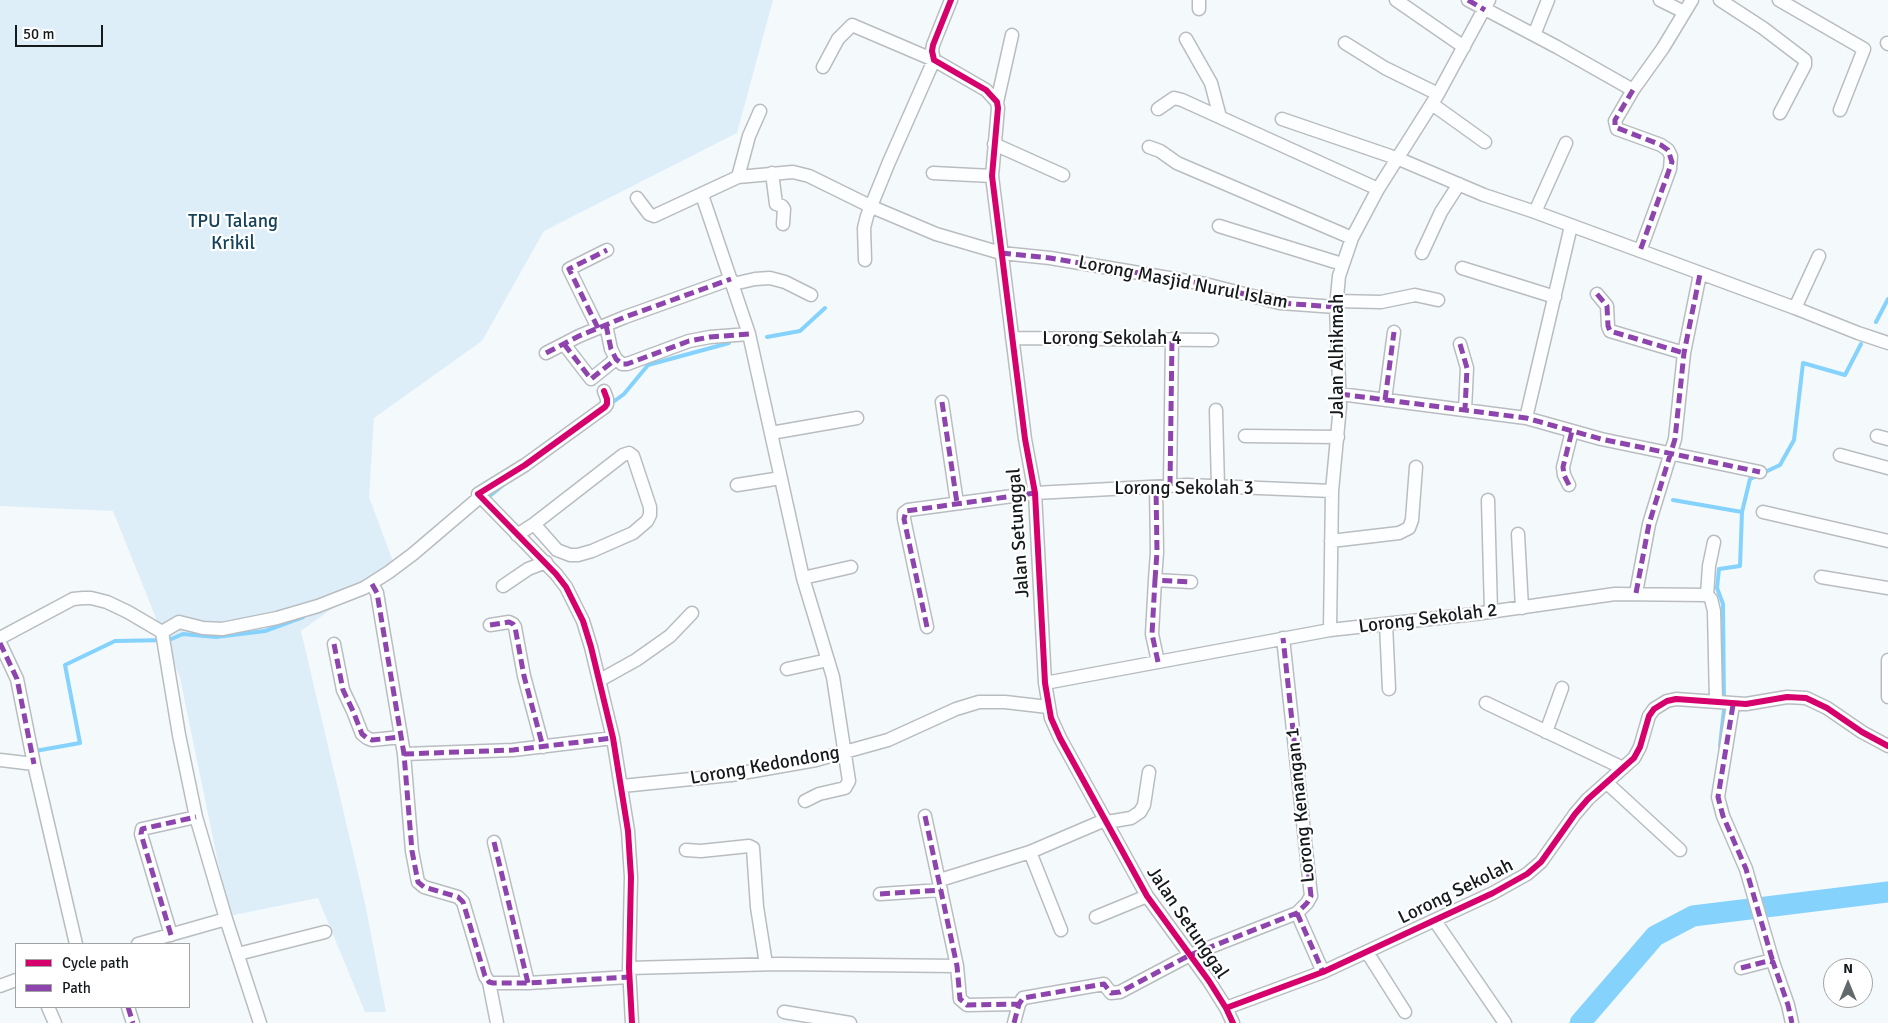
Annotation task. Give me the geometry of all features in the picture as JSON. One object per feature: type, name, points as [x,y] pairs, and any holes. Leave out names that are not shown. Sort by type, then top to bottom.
[{"type":"street","points":[[865,260],[864,228],[889,162],[934,60],[933,45],[950,0]]},
{"type":"street","points":[[1396,0],[1464,47]]},
{"type":"street","points":[[1468,0],[1487,5],[1534,35],[1633,90]]},
{"type":"street","points":[[1534,35],[1548,0]]},
{"type":"street","points":[[1660,0],[1684,12]]},
{"type":"street","points":[[1640,250],[1672,162],[1668,150],[1661,145],[1616,127],[1616,118],[1663,48],[1692,0]]},
{"type":"street","points":[[1720,0],[1763,28],[1805,60],[1805,65],[1780,113]]},
{"type":"street","points":[[1779,0],[1864,49],[1840,110]]},
{"type":"street","name":"Jalan Alhikmah","points":[[1330,630],[1332,491],[1338,437],[1340,394],[1336,304],[1342,264],[1352,238],[1378,189],[1399,159],[1435,99],[1487,5]]},
{"type":"street","points":[[823,68],[838,39],[852,25],[934,60],[986,90],[997,102]]},
{"type":"street","name":"Jalan Setunggal","points":[[1012,35],[997,102],[998,120],[992,176],[1025,439],[1035,493],[1045,683],[1048,707],[1055,730],[1147,896],[1226,1008],[1233,1023]]},
{"type":"street","points":[[1186,39],[1211,83],[1220,117]]},
{"type":"street","points":[[1345,43],[1435,99],[1485,142]]},
{"type":"street","points":[[1158,109],[1176,98],[1378,189]]},
{"type":"street","points":[[738,177],[749,136],[760,112]]},
{"type":"street","points":[[1282,119],[1399,159],[1484,195],[1640,250],[1888,343]]},
{"type":"street","points":[[1535,212],[1566,143]]},
{"type":"street","points":[[994,144],[1063,175]]},
{"type":"street","points":[[1149,147],[1160,151],[1177,163],[1352,238]]},
{"type":"street","name":"Lorong Masjid Nurul Islam","points":[[637,198],[649,214],[654,216],[738,177],[793,172],[809,176],[872,207],[936,234],[1001,253],[1050,258],[1205,284],[1280,303],[1336,304],[1381,302],[1415,296],[1438,300]]},
{"type":"street","points":[[772,173],[776,204],[784,209],[783,224]]},
{"type":"street","points":[[933,173],[992,176]]},
{"type":"street","points":[[1422,253],[1442,212],[1459,184]]},
{"type":"street","points":[[702,194],[749,334],[803,578],[833,677],[849,781],[848,786],[820,794],[805,801]]},
{"type":"street","points":[[1219,226],[1342,264]]},
{"type":"street","points":[[1526,418],[1571,226]]},
{"type":"street","points":[[607,250],[568,269],[602,326],[616,359],[622,364],[627,364],[689,341],[718,336],[749,334]]},
{"type":"street","points":[[1795,308],[1819,256]]},
{"type":"street","points":[[1462,268],[1555,297]]},
{"type":"street","points":[[1636,593],[1649,524],[1671,454],[1677,425],[1684,353],[1700,274]]},
{"type":"street","points":[[546,353],[602,326],[732,282],[770,278],[785,282],[811,295]]},
{"type":"street","points":[[1598,294],[1607,306],[1610,331],[1684,353]]},
{"type":"street","points":[[1385,400],[1394,332]]},
{"type":"street","name":"Lorong Sekolah 4","points":[[1012,338],[1212,340]]},
{"type":"street","points":[[1170,486],[1172,339]]},
{"type":"street","points":[[564,344],[591,378],[616,359]]},
{"type":"street","points":[[1460,344],[1467,368],[1465,410]]},
{"type":"street","points":[[604,391],[607,399],[605,407],[525,466],[478,494],[546,562],[566,587],[583,621],[600,680],[613,738],[628,831],[631,877],[629,972],[632,1023]]},
{"type":"street","points":[[1340,394],[1526,418],[1601,439],[1760,472]]},
{"type":"street","points":[[942,402],[957,503]]},
{"type":"street","points":[[1216,410],[1218,487]]},
{"type":"street","points":[[771,433],[857,418]]},
{"type":"street","points":[[1569,485],[1564,476],[1563,467],[1572,431]]},
{"type":"street","points":[[1245,436],[1338,437]]},
{"type":"street","points":[[517,535],[623,455],[631,454],[650,507],[650,515],[647,521],[634,533],[592,551],[570,555],[557,550],[534,524]]},
{"type":"street","points":[[1840,455],[1888,468]]},
{"type":"street","points":[[1331,541],[1399,533],[1409,528],[1412,520],[1416,467]]},
{"type":"street","points":[[737,485],[781,478]]},
{"type":"street","name":"Lorong Sekolah 3","points":[[927,627],[904,514],[908,510],[1035,493],[1170,486],[1332,491]]},
{"type":"street","points":[[1156,487],[1157,552],[1152,634],[1158,662]]},
{"type":"street","points":[[1488,500],[1491,612]]},
{"type":"street","points":[[163,638],[179,622],[203,628],[222,629],[277,618],[374,588],[449,524],[483,501]]},
{"type":"street","points":[[1763,512],[1888,541]]},
{"type":"street","points":[[1518,534],[1522,608]]},
{"type":"street","points":[[1714,542],[1709,566],[1707,595],[1711,600],[1714,611],[1724,703],[1718,797],[1723,816],[1740,854],[1758,908],[1792,1023]]},
{"type":"street","points":[[503,586],[531,568],[546,562]]},
{"type":"street","points":[[803,578],[851,567]]},
{"type":"street","points":[[1821,577],[1888,588]]},
{"type":"street","points":[[1155,580],[1191,582]]},
{"type":"street","points":[[374,588],[404,754],[412,851],[418,882],[424,886],[458,897],[463,902],[485,976],[489,982],[497,1023]]},
{"type":"street","name":"Lorong Sekolah 2","points":[[1045,683],[1330,630],[1522,608],[1593,596],[1636,593],[1707,595]]},
{"type":"street","points":[[0,638],[73,598],[91,598],[107,602],[128,612],[163,638],[179,735],[196,817],[226,919],[260,1023]]},
{"type":"street","points":[[600,680],[636,660],[670,636],[692,612]]},
{"type":"street","points":[[490,625],[509,622],[515,627],[524,676],[543,747]]},
{"type":"street","points":[[1386,624],[1389,689]]},
{"type":"street","name":"Lorong Kenangan 1","points":[[1283,638],[1311,896],[1303,909],[1297,913]]},
{"type":"street","points":[[0,643],[17,679],[34,764],[76,943]]},
{"type":"street","points":[[334,644],[343,690],[362,734],[372,740],[401,737]]},
{"type":"street","points":[[787,669],[828,660]]},
{"type":"street","points":[[1888,660],[1888,697]]},
{"type":"street","points":[[1546,732],[1562,688]]},
{"type":"street","name":"Lorong Sekolah","points":[[1226,1008],[1323,972],[1493,894],[1527,874],[1541,862],[1588,799],[1623,768],[1638,751],[1649,716],[1658,706],[1676,699],[1724,703],[1756,703],[1786,697],[1806,698],[1827,708],[1862,732],[1888,746]]},
{"type":"street","name":"Lorong Kedondong","points":[[622,786],[730,775],[798,764],[901,735],[966,705],[993,702],[1048,707]]},
{"type":"street","points":[[1486,702],[1623,768]]},
{"type":"street","points":[[404,754],[543,747],[613,738]]},
{"type":"street","points":[[0,760],[34,764]]},
{"type":"street","points":[[880,894],[940,885],[1030,852],[1106,821],[1131,818],[1140,812],[1144,805],[1149,772]]},
{"type":"street","points":[[1607,783],[1680,850]]},
{"type":"street","points":[[925,816],[957,966],[960,999],[964,1004],[1018,1004]]},
{"type":"street","points":[[171,935],[141,834],[142,829],[196,817]]},
{"type":"street","points":[[494,842],[528,983]]},
{"type":"street","points":[[686,850],[700,851],[749,846],[753,848],[757,906],[766,964]]},
{"type":"street","points":[[1030,852],[1061,930]]},
{"type":"street","points":[[1096,917],[1147,896]]},
{"type":"street","points":[[1014,1023],[1018,1004],[1023,998],[1102,985],[1105,985],[1112,994],[1120,992],[1190,955],[1297,913],[1323,972]]},
{"type":"street","points":[[142,943],[226,919]]},
{"type":"street","points":[[1434,921],[1505,1023]]},
{"type":"street","points":[[238,954],[325,932]]},
{"type":"street","points":[[1367,952],[1405,1012]]},
{"type":"street","points":[[1741,968],[1768,961],[1773,962]]},
{"type":"street","points":[[489,982],[528,983],[629,972],[766,964],[957,966]]},
{"type":"street","points":[[0,986],[15,980]]},
{"type":"street","points":[[48,1008],[55,1023]]},
{"type":"street","points":[[128,1008],[133,1023]]},
{"type":"street","points":[[784,1012],[850,1023]]},
{"type":"green space","name":"TPU Talang Krikil","points":[[0,0],[773,0],[737,133],[544,231],[482,341],[374,418],[369,497],[394,564],[301,631],[365,903],[386,1012],[365,1012],[318,898],[229,916],[180,678],[113,511],[0,506]]},
{"type":"waterway","points":[[1876,322],[1888,299]]},
{"type":"waterway","points":[[767,337],[800,331],[825,308]]},
{"type":"waterway","points":[[609,405],[624,394],[648,365],[729,343]]},
{"type":"waterway","points":[[1763,473],[1780,465],[1794,440],[1803,363],[1845,375],[1861,344]]},
{"type":"waterway","points":[[1720,746],[1724,709],[1723,604],[1717,588],[1719,569],[1740,566],[1742,512],[1750,479],[1757,476]]},
{"type":"waterway","points":[[486,499],[502,486]]},
{"type":"waterway","points":[[1673,500],[1742,512]]},
{"type":"waterway","points":[[36,753],[35,751],[80,743],[65,665],[115,641],[169,640],[183,634],[216,637],[265,631],[303,617]]},
{"type":"waterway","points":[[1580,1023],[1655,936],[1693,916],[1888,892]]},
{"type":"marked path","points":[[1468,0],[1485,10]]},
{"type":"marked path","points":[[1633,90],[1615,120],[1615,127],[1661,145],[1668,150],[1672,162],[1640,251]]},
{"type":"marked path","points":[[598,328],[569,269],[607,250]]},
{"type":"marked path","points":[[1001,253],[1050,258],[1205,284],[1280,303],[1336,307]]},
{"type":"marked path","points":[[1636,593],[1649,524],[1675,439],[1684,353],[1700,274]]},
{"type":"marked path","points":[[546,353],[579,336],[625,317],[731,279]]},
{"type":"marked path","points":[[1597,294],[1607,306],[1610,331],[1684,353]]},
{"type":"marked path","points":[[606,325],[611,349],[616,359],[622,364],[627,364],[689,341],[710,337],[749,334]]},
{"type":"marked path","points":[[1385,400],[1394,332]]},
{"type":"marked path","points":[[1170,486],[1172,339]]},
{"type":"marked path","points":[[564,344],[591,379],[616,359]]},
{"type":"marked path","points":[[1460,344],[1467,368],[1465,410]]},
{"type":"marked path","points":[[1340,394],[1526,418],[1601,439],[1760,472]]},
{"type":"marked path","points":[[942,402],[957,503]]},
{"type":"marked path","points":[[1569,485],[1564,475],[1563,467],[1572,431]]},
{"type":"marked path","points":[[1155,580],[1157,552],[1156,487]]},
{"type":"marked path","points":[[927,627],[904,519],[906,511],[1035,493]]},
{"type":"marked path","points":[[1158,662],[1152,634],[1155,580],[1191,582]]},
{"type":"marked path","points":[[372,584],[377,593],[404,754],[412,851],[418,882],[424,887],[458,897],[463,902],[485,976],[489,982],[528,983],[629,977]]},
{"type":"marked path","points":[[490,625],[509,622],[515,627],[524,676],[543,747]]},
{"type":"marked path","points":[[1014,1023],[1019,1004],[1023,998],[1104,984],[1111,993],[1120,992],[1190,955],[1297,913],[1307,903],[1311,896],[1283,638]]},
{"type":"marked path","points":[[0,643],[17,679],[34,764]]},
{"type":"marked path","points":[[334,644],[343,690],[362,734],[372,740],[401,737]]},
{"type":"marked path","points":[[1733,705],[1718,797],[1723,816],[1746,869],[1773,962]]},
{"type":"marked path","points":[[404,754],[513,750],[613,738]]},
{"type":"marked path","points":[[925,816],[957,966],[960,999],[967,1005],[1019,1004]]},
{"type":"marked path","points":[[171,935],[141,834],[142,829],[196,817]]},
{"type":"marked path","points":[[494,842],[528,983]]},
{"type":"marked path","points":[[880,894],[941,890]]},
{"type":"marked path","points":[[1297,913],[1323,972]]},
{"type":"marked path","points":[[1741,968],[1768,961],[1773,962],[1788,1005],[1792,1023]]},
{"type":"marked path","points":[[128,1008],[133,1023]]},
{"type":"cycle path","points":[[951,0],[933,45],[934,60],[986,90],[997,102],[998,108],[992,176],[1025,439],[1035,493],[1045,683],[1051,718],[1060,738],[1147,896],[1209,981],[1233,1023]]},
{"type":"cycle path","points":[[604,391],[607,399],[605,407],[525,465],[478,494],[556,574],[566,587],[583,621],[591,647],[613,738],[628,831],[631,877],[629,968],[632,1023]]},
{"type":"cycle path","points":[[1226,1008],[1323,972],[1493,893],[1527,874],[1541,862],[1588,799],[1634,758],[1640,747],[1649,716],[1654,709],[1667,701],[1676,699],[1746,704],[1787,697],[1806,698],[1827,708],[1862,732],[1888,746]]}]
